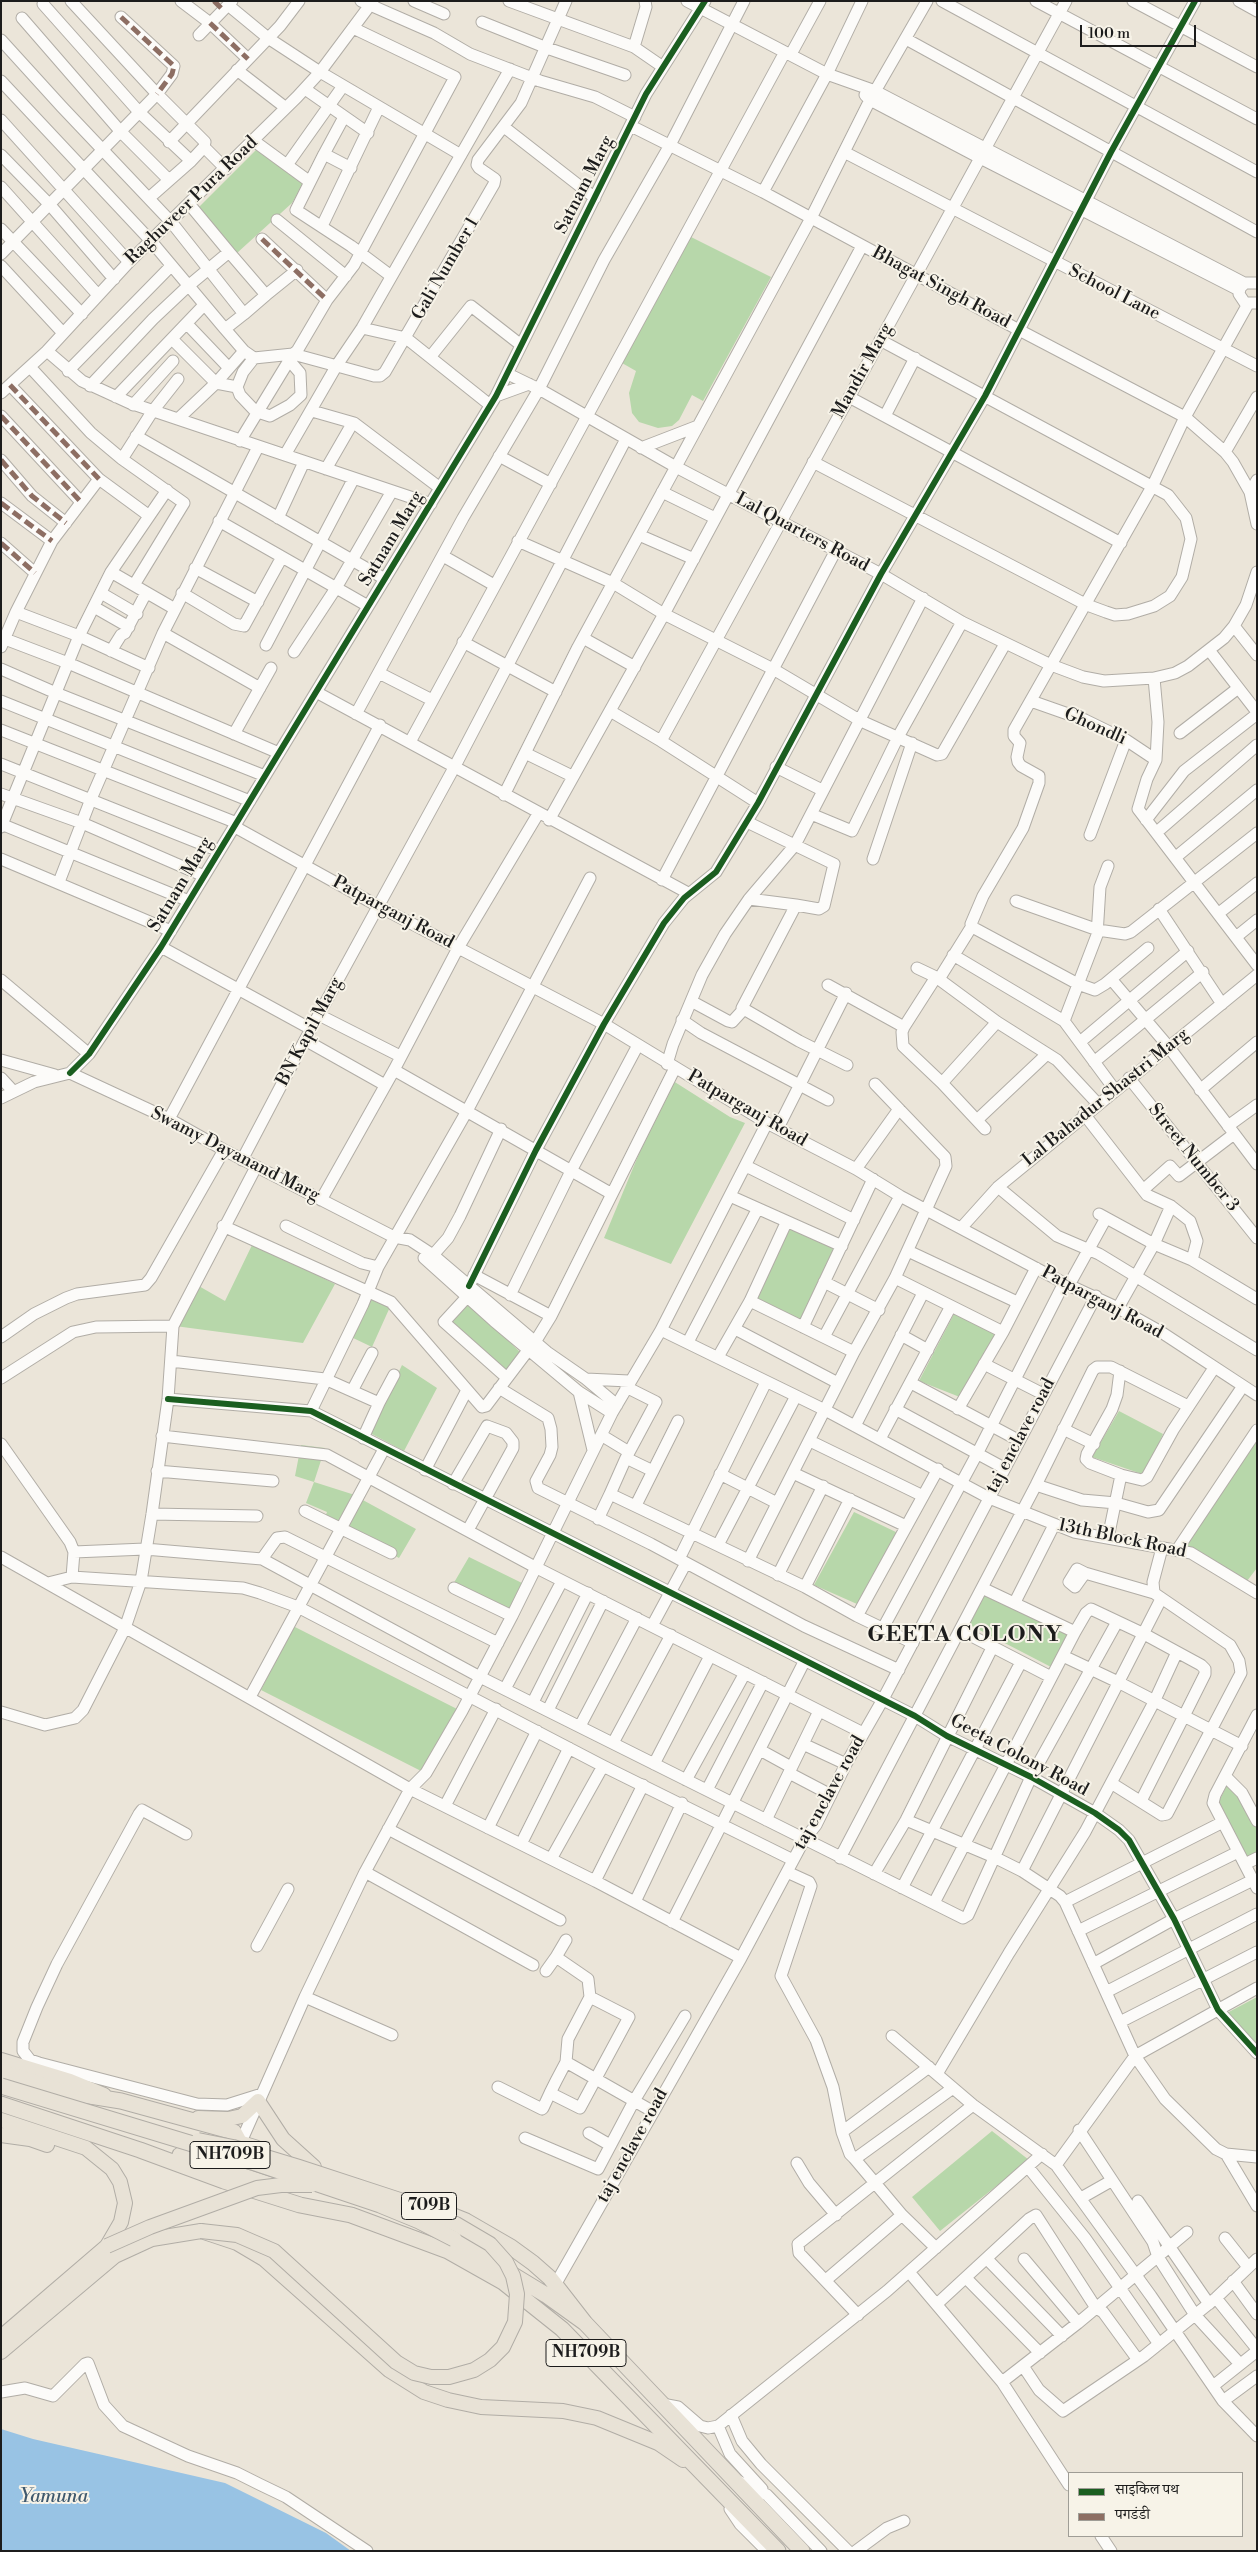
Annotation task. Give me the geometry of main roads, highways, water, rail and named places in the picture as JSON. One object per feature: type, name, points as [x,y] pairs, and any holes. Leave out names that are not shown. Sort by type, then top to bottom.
[{"type":"highway","name":"709B","points":[[1,2072],[65,2092],[121,2101],[234,2132],[240,2143],[400,2194],[466,2221],[511,2246],[534,2264],[555,2285],[585,2324]]},
{"type":"highway","name":"NH709B","points":[[1,2086],[153,2132],[380,2205],[419,2221],[454,2239],[546,2295],[585,2324],[732,2478],[762,2500],[802,2551]]},
{"type":"highway","name":"NH709B","points":[[1,2104],[226,2176],[300,2205],[351,2215],[448,2251],[503,2282],[562,2329],[778,2551]]},
{"type":"main road","points":[[1,2060],[70,2081],[121,2101]]},
{"type":"main road","points":[[167,2113],[208,2119],[228,2119],[242,2116],[260,2098],[283,2139],[314,2167]]},
{"type":"main road","points":[[1,2120],[86,2148],[107,2164],[120,2182],[124,2202],[122,2222],[107,2246]]},
{"type":"main road","points":[[1,2352],[115,2256],[158,2238],[201,2231],[237,2235],[274,2251],[396,2362],[414,2373],[431,2377],[449,2377],[474,2370],[490,2360],[503,2347],[515,2322],[517,2294],[513,2276],[506,2262],[490,2244],[456,2224],[403,2201],[233,2146],[153,2132]]},
{"type":"main road","points":[[1,2135],[30,2140],[107,2164]]},
{"type":"main road","points":[[1,2337],[107,2246],[150,2227],[257,2188],[281,2185],[320,2186]]},
{"type":"main road","points":[[201,2231],[237,2243],[264,2259],[389,2370],[424,2392],[448,2400],[481,2407],[563,2411],[597,2418],[638,2434],[670,2450],[709,2481]]},
{"type":"water","name":"Yamuna","points":[[1,2429],[33,2439],[225,2483],[326,2533],[351,2551],[1,2551]]},
{"type":"district","name":"GEETA COLONY","points":[[965,1636]]}]
